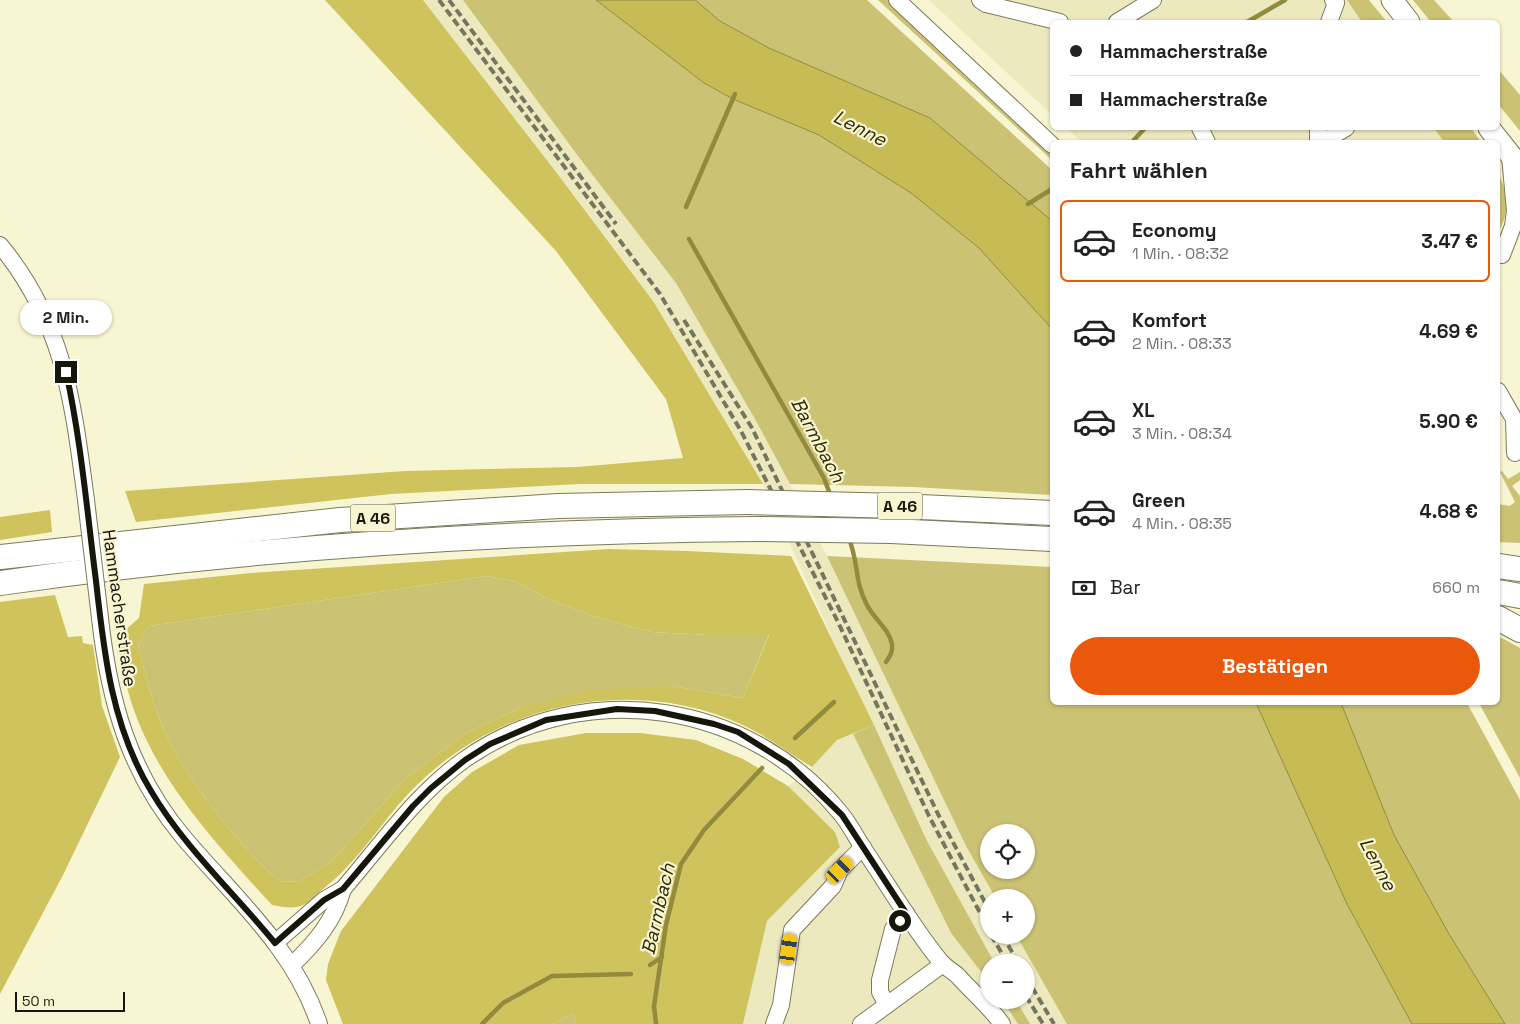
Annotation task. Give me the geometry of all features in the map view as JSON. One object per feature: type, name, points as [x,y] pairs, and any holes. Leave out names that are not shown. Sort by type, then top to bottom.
[{"type":"highway","name":"A 46","points":[[0,557],[340,520],[558,506],[747,502],[1050,513]]},
{"type":"highway","name":"A 46","points":[[0,583],[190,560],[361,544],[562,532],[758,529],[891,531],[1050,539]]},
{"type":"highway","points":[[1500,566],[1520,569]]},
{"type":"highway","points":[[1500,592],[1520,596]]},
{"type":"highway","points":[[1500,619],[1520,630]]},
{"type":"main road","points":[[1392,0],[1407,20]]},
{"type":"main road","points":[[1491,130],[1498,140]]},
{"type":"main road","points":[[1500,142],[1515,162]]},
{"type":"street","points":[[897,0],[1050,143]]},
{"type":"street","points":[[980,0],[986,4],[1052,20]]},
{"type":"street","points":[[1119,20],[1153,0]]},
{"type":"street","points":[[1330,20],[1336,3],[1333,0]]},
{"type":"street","points":[[1326,140],[1343,130]]},
{"type":"street","points":[[1500,256],[1513,226],[1515,211],[1515,162]]},
{"type":"street","name":"Hammacherstraße","points":[[0,245],[35,296],[58,345],[71,396],[110,689],[117,714],[146,784],[183,837],[292,965],[319,1024]]},
{"type":"street","points":[[1500,256],[1520,246]]},
{"type":"street","points":[[1500,394],[1514,419],[1515,454]]},
{"type":"street","points":[[275,943],[324,900],[343,889],[413,806],[431,788],[465,760],[490,744],[539,722],[617,709],[655,711],[714,724],[744,736],[789,764],[807,780],[842,815],[906,913],[943,964],[957,975],[1002,1024]]},
{"type":"street","points":[[774,1024],[781,1005],[792,930],[832,886],[840,870],[863,847]]},
{"type":"street","points":[[292,965],[325,930],[337,910],[343,889]]},
{"type":"street","points":[[888,1005],[880,992],[880,980],[893,930],[906,913]]},
{"type":"street","points":[[861,1024],[943,964]]},
{"type":"shaded area","points":[[325,0],[423,0],[653,301],[763,484],[580,484],[391,494],[136,522],[125,491],[405,471],[577,467],[683,458],[666,399],[556,251]]},
{"type":"shaded area","points":[[423,0],[463,0],[578,156],[676,283],[755,419],[790,484],[827,556],[966,846],[980,871],[980,879],[985,879],[990,889],[980,889],[980,937],[926,839],[847,671],[763,484],[653,301]]},
{"type":"shaded area","points":[[463,0],[596,0],[704,83],[733,99],[819,135],[911,193],[979,248],[1050,327],[1050,495],[913,487],[790,484],[755,419],[676,283],[578,156]]},
{"type":"shaded area","points":[[695,0],[867,0],[1050,168],[1050,220],[930,118],[769,48],[720,21]]},
{"type":"shaded area","points":[[878,0],[888,0],[1050,152],[1050,158]]},
{"type":"shaded area","points":[[929,0],[1347,0],[1361,20],[1050,20],[1050,113]]},
{"type":"shaded area","points":[[1347,0],[1369,0],[1385,20],[1361,20]]},
{"type":"shaded area","points":[[1413,0],[1434,0],[1452,20],[1429,20]]},
{"type":"shaded area","points":[[1500,71],[1520,95],[1520,131],[1500,106]]},
{"type":"shaded area","points":[[1068,130],[1435,130],[1443,140],[1080,140]]},
{"type":"shaded area","points":[[1435,130],[1472,130],[1480,140],[1443,140]]},
{"type":"shaded area","points":[[1500,177],[1504,187],[1506,202],[1505,217],[1500,228]]},
{"type":"shaded area","points":[[1502,471],[1508,479],[1520,472],[1520,480],[1512,486],[1520,496],[1520,543],[1500,542],[1500,504],[1510,506],[1515,502],[1500,472]]},
{"type":"shaded area","points":[[50,510],[52,532],[0,540],[0,517]]},
{"type":"shaded area","points":[[609,549],[791,556],[874,725],[837,740],[812,767],[745,726],[703,710],[660,702],[616,700],[573,705],[531,715],[490,732],[453,755],[419,783],[399,804],[355,859],[310,901],[301,906],[293,907],[272,905],[204,828],[164,773],[148,743],[135,712],[120,656],[124,631],[139,618],[144,584],[251,573]],"holes":[[[487,576],[517,582],[548,599],[596,617],[651,632],[709,635],[769,635],[743,698],[672,686],[590,690],[520,708],[466,733],[406,778],[331,862],[299,881],[281,882],[267,870],[251,854],[203,795],[177,756],[163,728],[138,645],[149,626]]]},
{"type":"shaded area","points":[[827,556],[1050,567],[1050,705],[1257,705],[1347,904],[1412,1024],[1067,1024],[1035,968],[1035,954],[1027,954],[1021,944],[1035,944],[1035,889],[990,889],[985,879],[1035,879],[1035,824],[980,824],[980,871],[966,846]]},
{"type":"shaded area","points":[[487,576],[517,582],[548,599],[596,617],[651,632],[709,635],[769,634],[743,698],[672,686],[520,708],[466,733],[406,778],[331,862],[299,881],[281,882],[251,854],[218,815],[177,756],[168,739],[154,705],[138,645],[149,626]]},
{"type":"shaded area","points":[[55,595],[68,637],[82,636],[83,643],[93,645],[102,706],[120,757],[63,875],[0,994],[0,602]]},
{"type":"shaded area","points":[[1500,637],[1520,648],[1520,778],[1480,705],[1500,705]]},
{"type":"shaded area","points":[[1342,705],[1468,705],[1520,800],[1520,1024],[1505,1024],[1449,934],[1394,835]]},
{"type":"shaded area","points":[[874,725],[926,839],[980,937],[980,944],[984,944],[990,954],[980,954],[980,970],[951,933],[853,734]]},
{"type":"shaded area","points":[[586,733],[640,733],[696,740],[743,759],[788,786],[835,832],[840,847],[767,921],[743,1024],[576,1024],[573,1013],[553,1024],[343,1024],[326,980],[328,964],[341,931],[444,797],[472,772],[519,745]]},
{"type":"shaded area","points":[[853,734],[951,933],[980,970],[980,1009],[1008,1009],[1018,1024],[743,1024],[767,921],[840,847],[835,832],[788,786],[812,767],[837,740]]},
{"type":"shaded area","points":[[984,944],[1021,944],[1027,954],[989,954]]},
{"type":"shaded area","points":[[1035,968],[1067,1024],[1030,1024],[1021,1009],[1035,1009]]},
{"type":"shaded area","points":[[1008,1009],[1021,1009],[1030,1024],[1018,1024]]},
{"type":"shaded area","points":[[573,1013],[576,1024],[553,1024]]},
{"type":"water","name":"Lenne","points":[[596,0],[695,0],[720,21],[769,48],[930,118],[1050,219],[1050,327],[979,248],[911,193],[819,135],[733,99],[704,83]]},
{"type":"water","name":"Lenne","points":[[1257,705],[1342,705],[1394,835],[1449,934],[1505,1024],[1412,1024],[1347,904]]},
{"type":"waterway","points":[[1250,20],[1285,0]]},
{"type":"waterway","name":"Barmbach","points":[[686,207],[735,94]]},
{"type":"waterway","points":[[1134,140],[1143,130]]},
{"type":"waterway","points":[[1028,204],[1050,190]]},
{"type":"waterway","name":"Barmbach","points":[[689,239],[824,478],[831,497]]},
{"type":"waterway","name":"Barmbach","points":[[849,539],[863,596],[870,610],[888,634],[892,644],[892,652],[886,662]]},
{"type":"waterway","name":"Barmbach","points":[[795,738],[834,702]]},
{"type":"waterway","name":"Barmbach","points":[[656,1024],[654,1006],[666,925],[681,864],[704,830],[762,768]]},
{"type":"waterway","points":[[650,965],[662,957]]},
{"type":"waterway","points":[[482,1024],[503,1003],[552,976],[631,974]]},
{"type":"railway","points":[[439,0],[660,294],[741,431],[838,622],[929,816],[980,913]]},
{"type":"railway","points":[[449,0],[616,224]]},
{"type":"railway","points":[[684,320],[752,428],[938,814],[980,893]]},
{"type":"railway","points":[[996,944],[1002,954]]},
{"type":"railway","points":[[1007,944],[1013,954]]},
{"type":"railway","points":[[1035,992],[1054,1024]]},
{"type":"railway","points":[[1034,1009],[1043,1024]]},
{"type":"route","points":[[66,372],[77,433],[106,667],[110,689],[128,746],[150,791],[166,815],[275,943],[324,900],[343,889],[413,806],[446,774],[465,760],[490,744],[525,727],[546,720],[617,709],[655,711],[714,724],[738,732],[789,764],[825,796],[842,815],[906,913],[900,921]]}]
